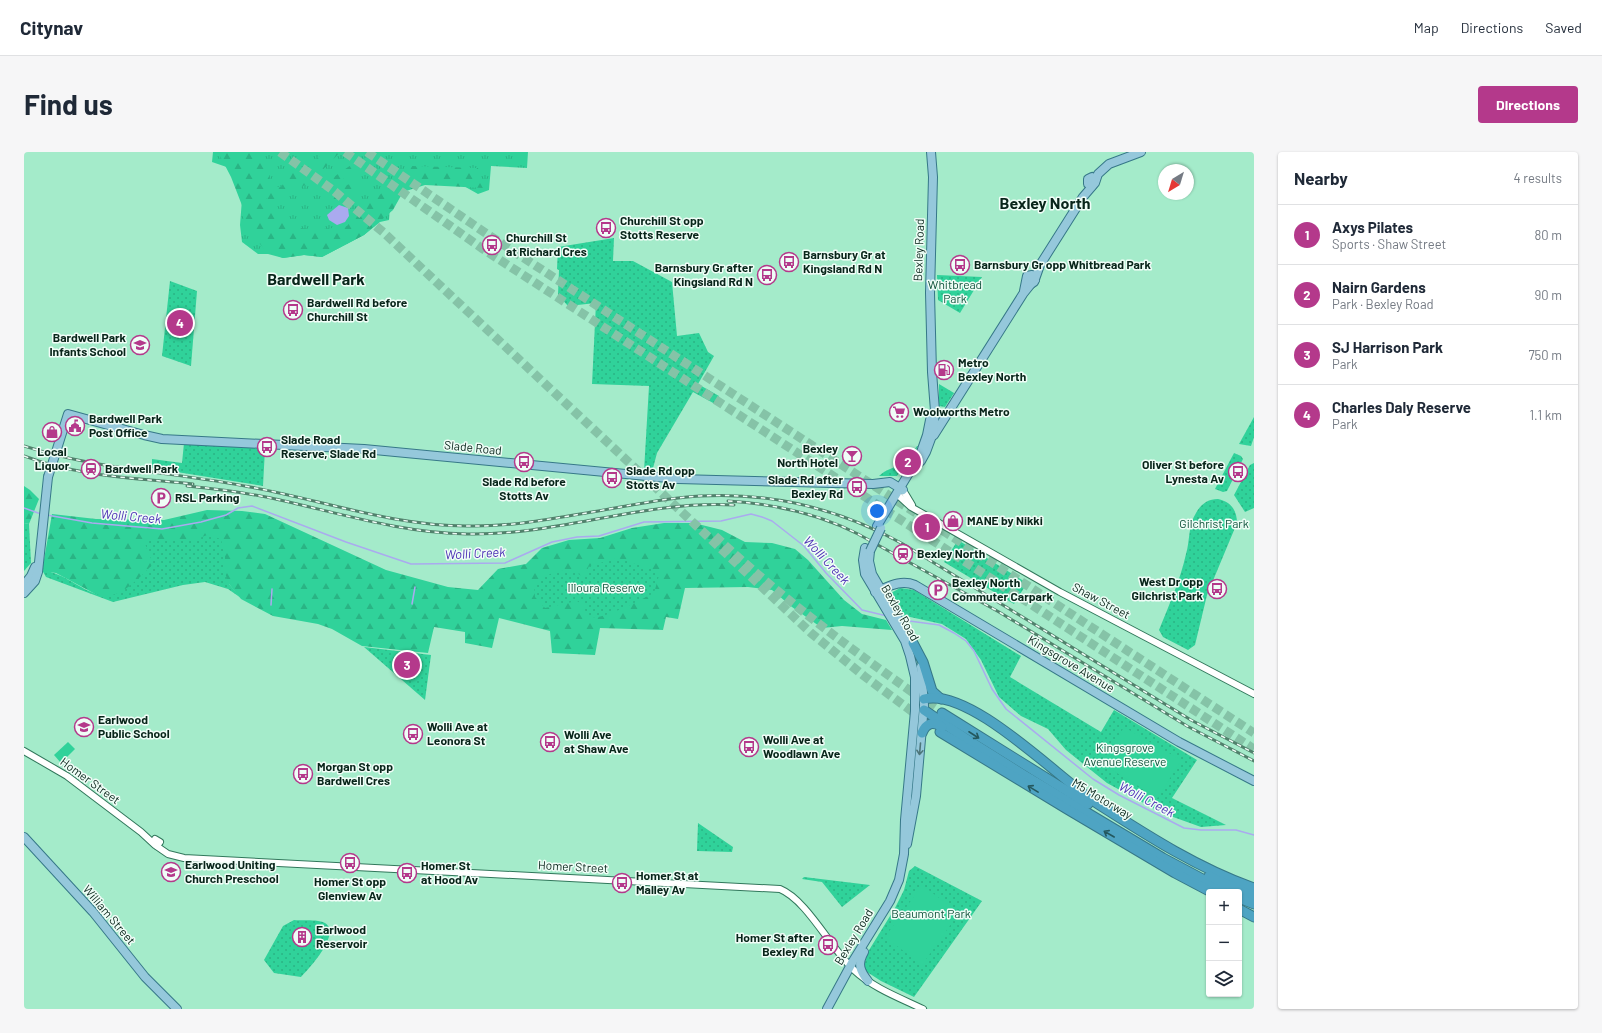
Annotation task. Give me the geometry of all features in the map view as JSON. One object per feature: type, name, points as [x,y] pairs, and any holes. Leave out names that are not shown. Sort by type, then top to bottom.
[{"type":"highway","points":[[913,643],[923,662],[932,691],[942,700],[964,707],[986,718],[1085,795],[1158,842],[1202,866],[1254,888]]},
{"type":"highway","points":[[919,705],[942,700]]},
{"type":"highway","points":[[919,705],[953,730],[1163,858],[1221,889]]},
{"type":"highway","name":"M5 Motorway","points":[[942,713],[984,741],[1174,857],[1254,897]]},
{"type":"highway","points":[[922,732],[925,727],[932,723],[953,730]]},
{"type":"highway","points":[[940,732],[996,767],[1206,890]]},
{"type":"highway","points":[[1242,899],[1254,904]]},
{"type":"highway","points":[[1242,906],[1254,911]]},
{"type":"highway","points":[[1242,911],[1254,917]]},
{"type":"main road","name":"Bexley Road","points":[[915,467],[926,452],[932,439],[935,413],[932,372],[930,268],[934,177],[931,152]]},
{"type":"main road","points":[[932,439],[952,404],[1023,294],[1091,182],[1108,161],[1134,152]]},
{"type":"main road","points":[[1091,182],[1109,164],[1141,152]]},
{"type":"main road","name":"Bexley Road","points":[[904,854],[905,820],[919,705],[920,663],[913,643],[899,625],[864,569],[863,560],[879,527],[900,492],[912,476],[935,413],[930,384],[932,372]]},
{"type":"main road","points":[[935,413],[946,411],[952,404]]},
{"type":"main road","name":"Slade Road","points":[[39,551],[48,477],[68,414],[137,434],[162,439],[364,449],[678,479],[879,484],[900,492]]},
{"type":"main road","points":[[24,585],[34,569],[39,551]]},
{"type":"main road","points":[[24,593],[36,578],[39,551]]},
{"type":"main road","name":"Kingsgrove Avenue","points":[[878,591],[902,582],[917,586],[1179,742],[1254,781]]},
{"type":"main road","name":"Bexley Road","points":[[827,1009],[850,966],[895,891],[899,880],[914,813],[922,732],[915,677],[910,656],[899,625]]},
{"type":"main road","name":"William Street","points":[[24,837],[92,912],[145,977],[176,1009]]},
{"type":"main road","points":[[868,981],[861,971],[860,963],[870,934]]},
{"type":"street","name":"Shaw Street","points":[[900,492],[906,504],[919,512],[1060,592],[1254,694]]},
{"type":"street","name":"Homer Street","points":[[24,751],[67,776],[156,843],[168,854],[184,858],[239,862],[775,888],[788,892],[795,898],[850,966],[868,981],[923,1009]]},
{"type":"green space","points":[[213,152],[528,152],[527,168],[491,166],[489,190],[478,194],[453,180],[392,182],[389,220],[380,222],[364,235],[322,257],[304,255],[283,258],[268,254],[258,254],[242,242],[240,225],[244,173],[212,162]]},
{"type":"green space","points":[[218,152],[259,152],[270,177],[267,187],[281,187],[292,171],[296,169],[307,171],[323,152],[340,152],[316,176],[294,192],[273,200],[265,198],[270,210],[278,219],[298,228],[323,229],[347,226],[367,200],[381,194],[386,183],[412,166],[478,168],[483,188],[425,185],[403,192],[393,210],[364,235],[322,257],[304,255],[283,258],[266,251],[244,225],[243,208],[231,177]]},
{"type":"green space","points":[[374,155],[375,157],[336,184],[337,189],[352,183],[358,185],[354,194],[347,200],[337,203],[327,202],[332,196],[331,192],[319,193],[318,189],[344,169],[366,157]]},
{"type":"green space","points":[[614,238],[613,261],[633,261],[672,282],[677,336],[699,333],[708,352],[714,356],[698,384],[719,396],[715,404],[693,392],[657,453],[652,472],[644,471],[649,386],[592,384],[596,303],[568,306],[558,295],[558,247]]},
{"type":"green space","name":"Whitbread Park","points":[[937,275],[982,277],[960,313],[938,300]]},
{"type":"green space","points":[[170,281],[197,291],[191,366],[162,356]]},
{"type":"green space","points":[[939,384],[954,393],[945,407],[939,406]]},
{"type":"green space","points":[[1254,417],[1254,437],[1251,446],[1239,444]]},
{"type":"green space","points":[[184,443],[265,449],[263,486],[152,468],[152,459],[182,463]]},
{"type":"green space","points":[[917,446],[905,472],[901,470],[897,476],[879,476],[887,470],[904,462],[911,456]]},
{"type":"green space","name":"Gilchrist Park","points":[[1234,453],[1241,456],[1243,459],[1227,491],[1223,492],[1215,489]]},
{"type":"green space","points":[[1254,463],[1254,508],[1245,512],[1234,495],[1250,465]]},
{"type":"green space","points":[[24,486],[39,499],[29,524],[24,523]]},
{"type":"green space","name":"Gilchrist Park","points":[[1218,499],[1230,504],[1236,514],[1237,523],[1207,595],[1195,645],[1188,650],[1163,637],[1159,630],[1181,574],[1193,518],[1200,507],[1205,503]]},
{"type":"green space","points":[[207,510],[242,511],[265,514],[386,570],[448,587],[478,590],[498,569],[526,564],[542,548],[569,540],[600,538],[632,528],[664,523],[694,523],[722,530],[745,542],[772,543],[795,549],[808,560],[844,600],[862,614],[886,620],[892,630],[842,626],[822,628],[792,607],[772,590],[748,587],[685,588],[678,619],[666,617],[663,630],[600,628],[595,655],[552,653],[550,631],[499,618],[492,648],[465,643],[465,632],[434,627],[428,653],[362,646],[332,629],[318,624],[273,616],[241,599],[229,584],[162,571],[114,596],[99,596],[56,573],[42,571],[52,514],[96,519],[164,520]]},
{"type":"green space","points":[[24,523],[29,524],[31,563],[24,571]]},
{"type":"green space","points":[[207,535],[221,539],[225,557],[225,573],[229,584],[241,598],[228,589],[205,582],[183,585],[113,602],[46,577],[42,570],[65,578],[99,595],[114,595],[129,587],[153,564],[144,541],[167,539],[192,541]]},
{"type":"green space","points":[[958,540],[1027,583],[1014,604],[944,562]]},
{"type":"green space","name":"Illoura Reserve","points":[[618,558],[660,572],[654,593],[623,608],[597,617],[588,615],[583,605],[577,601],[545,608],[535,597],[534,585],[550,574],[559,571],[571,571],[584,577],[589,566]]},
{"type":"green space","name":"Kingsgrove Avenue Reserve","points":[[900,588],[914,590],[1021,656],[1010,677],[1101,732],[1114,710],[1197,760],[1172,798],[1226,825],[1201,827],[1162,813],[1107,783],[1066,750],[1048,729],[1021,716],[999,697],[981,660],[966,639],[942,624],[901,615],[893,602],[891,593]]},
{"type":"green space","points":[[364,647],[431,655],[425,700]]},
{"type":"green space","points":[[1124,727],[1181,760],[1158,798],[1102,764]]},
{"type":"green space","points":[[68,742],[75,749],[61,763],[54,755]]},
{"type":"green space","points":[[698,823],[733,847],[732,852],[697,851]]},
{"type":"green space","name":"Beaumont Park","points":[[915,866],[982,901],[914,997],[881,981],[864,970],[866,955],[895,908],[904,890],[909,871]]},
{"type":"green space","points":[[804,877],[870,885],[842,907],[822,882],[802,879]]},
{"type":"green space","points":[[922,885],[959,913],[922,965],[885,937]]},
{"type":"green space","points":[[294,920],[325,923],[329,928],[330,935],[317,959],[301,977],[274,973],[264,960],[283,926]]},
{"type":"water","points":[[339,205],[348,208],[349,216],[345,222],[337,225],[329,220],[327,215]]},
{"type":"waterway","name":"Wolli Creek","points":[[47,515],[92,523],[162,529],[201,522],[226,515],[238,508],[252,506],[346,542],[411,564],[505,563],[552,542],[577,537],[599,536],[644,522],[721,521],[751,514],[772,521],[804,546],[826,573],[862,610],[887,616]]},
{"type":"waterway","name":"Wolli Creek","points":[[24,508],[41,514]]},
{"type":"waterway","points":[[412,604],[415,587]]},
{"type":"waterway","points":[[271,605],[272,589]]},
{"type":"waterway","name":"Wolli Creek","points":[[902,620],[939,625],[966,641],[974,651],[992,689],[1006,709],[1093,779],[1119,795],[1184,828],[1201,830],[1236,830],[1254,835]]},
{"type":"tunnel","points":[[280,152],[334,191],[383,232],[811,633],[864,676],[921,718]]},
{"type":"tunnel","points":[[345,152],[483,249],[1254,749]]},
{"type":"tunnel","points":[[367,152],[487,234],[1254,733]]},
{"type":"tunnel","points":[[715,536],[769,584],[825,629],[942,713]]},
{"type":"railway","points":[[24,446],[52,454],[108,466],[222,482],[277,492],[385,517],[439,525],[483,526],[514,524],[660,500],[700,496],[727,495],[753,497],[804,505],[855,521],[903,544],[1191,720],[1254,753]]},
{"type":"railway","points":[[24,456],[45,463],[87,473],[193,484]]},
{"type":"railway","points":[[187,486],[268,498],[396,526],[443,533],[467,534],[534,530],[667,508],[700,505],[734,505]]},
{"type":"railway","points":[[728,501],[762,504],[811,515],[827,520],[858,534],[999,612],[1187,726],[1254,761]]},
{"type":"place","name":"Churchill St opp Stotts Reserve","points":[[606,228]]},
{"type":"place","name":"Churchill St at Richard Cres","points":[[492,245]]},
{"type":"place","name":"Barnsbury Gr at Kingsland Rd N","points":[[789,262]]},
{"type":"place","name":"Barnsbury Gr opp Whitbread Park","points":[[960,265]]},
{"type":"place","name":"Barnsbury Gr after Kingsland Rd N","points":[[767,275]]},
{"type":"place","name":"Bardwell Rd before Churchill St","points":[[293,310]]},
{"type":"place","name":"Charles Daly Reserve","points":[[180,323]]},
{"type":"place","name":"Bardwell Park Infants School","points":[[140,345]]},
{"type":"place","name":"Metro Bexley North","points":[[944,370]]},
{"type":"place","name":"Woolworths Metro","points":[[899,412]]},
{"type":"place","name":"Bardwell Park Post Office","points":[[75,426]]},
{"type":"place","name":"Local Liquor","points":[[52,432]]},
{"type":"place","name":"Slade Road Reserve, Slade Rd","points":[[267,447]]},
{"type":"place","name":"Bexley North Hotel","points":[[852,456]]},
{"type":"place","name":"Slade Rd before Stotts Av","points":[[524,462]]},
{"type":"place","name":"Nairn Gardens","points":[[908,462]]},
{"type":"place","name":"Bardwell Park","points":[[91,469]]},
{"type":"place","name":"Oliver St before Lynesta Av","points":[[1238,472]]},
{"type":"place","name":"Slade Rd opp Stotts Av","points":[[612,478]]},
{"type":"place","name":"Slade Rd after Bexley Rd","points":[[857,487]]},
{"type":"place","name":"RSL Parking","points":[[161,498]]},
{"type":"place","name":"MANE by Nikki","points":[[953,521]]},
{"type":"place","name":"Axys Pilates","points":[[927,527]]},
{"type":"place","name":"Bexley North","points":[[903,554]]},
{"type":"place","name":"West Dr opp Gilchrist Park","points":[[1217,589]]},
{"type":"place","name":"Bexley North Commuter Carpark","points":[[938,590]]},
{"type":"place","name":"SJ Harrison Park","points":[[407,665]]},
{"type":"place","name":"Earlwood Public School","points":[[84,727]]},
{"type":"place","name":"Wolli Ave at Leonora St","points":[[413,734]]},
{"type":"place","name":"Wolli Ave at Shaw Ave","points":[[550,742]]},
{"type":"place","name":"Wolli Ave at Woodlawn Ave","points":[[749,747]]},
{"type":"place","name":"Morgan St opp Bardwell Cres","points":[[303,774]]},
{"type":"place","name":"Homer St opp Glenview Av","points":[[350,863]]},
{"type":"place","name":"Earlwood Uniting Church Preschool","points":[[171,872]]},
{"type":"place","name":"Homer St at Hood Av","points":[[407,873]]},
{"type":"place","name":"Homer St at Malley Av","points":[[622,883]]},
{"type":"place","name":"Earlwood Reservoir","points":[[302,937]]},
{"type":"place","name":"Homer St after Bexley Rd","points":[[828,945]]},
{"type":"district","name":"Bexley North","points":[[1045,203]]},
{"type":"district","name":"Bardwell Park","points":[[316,279]]}]
